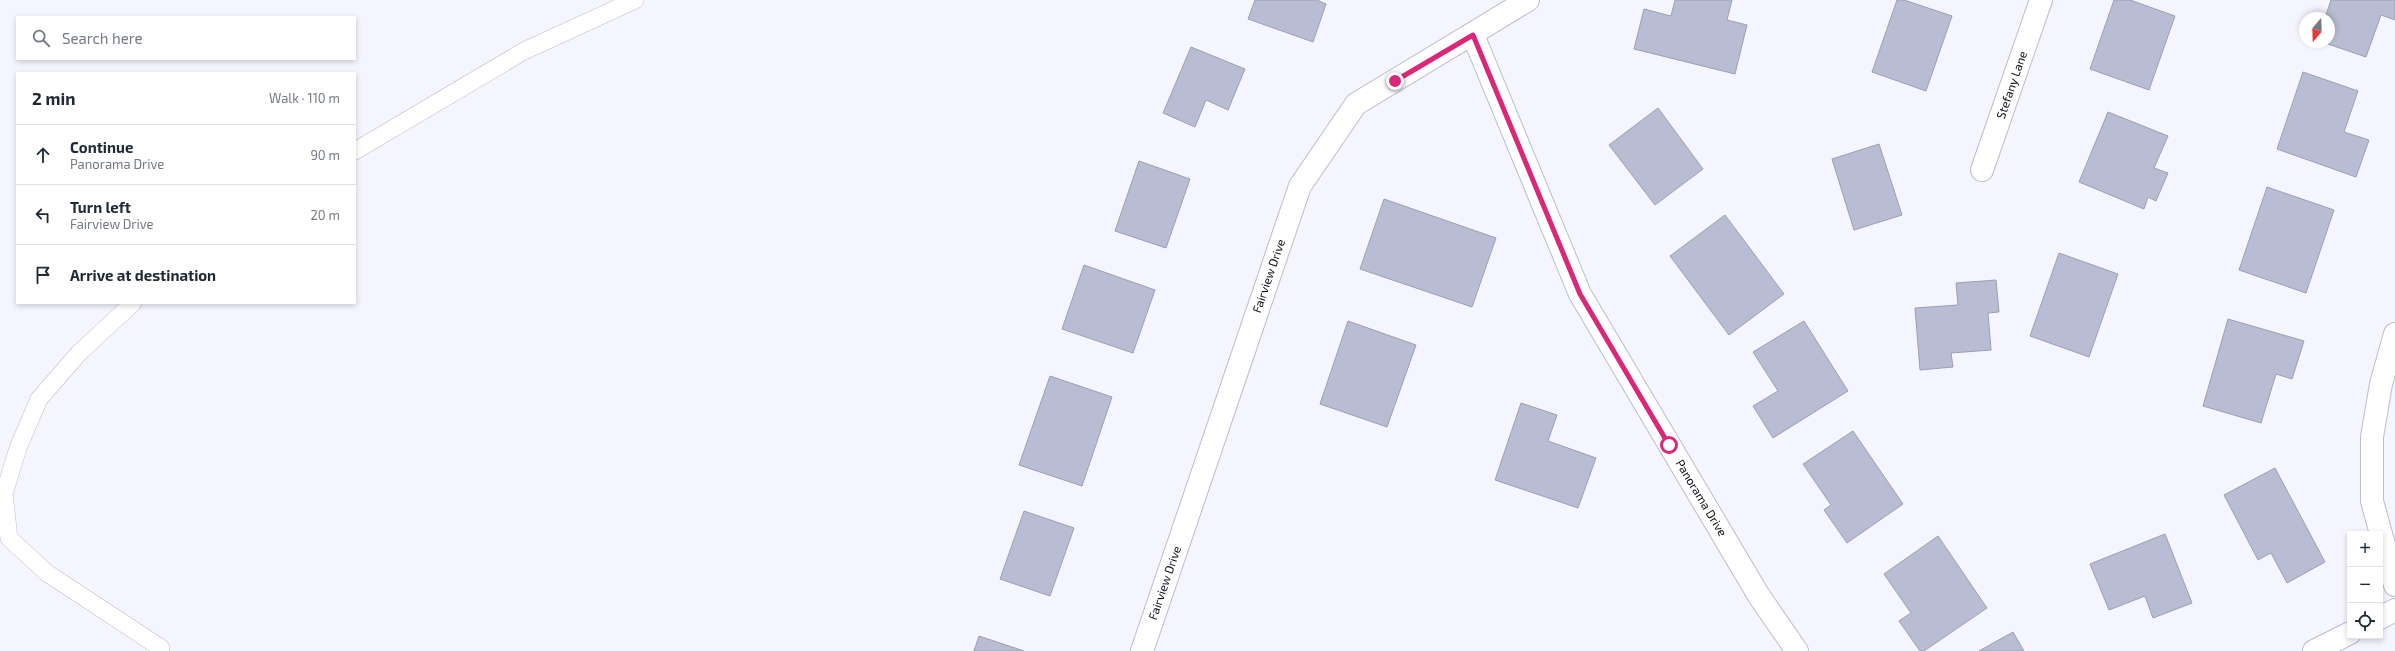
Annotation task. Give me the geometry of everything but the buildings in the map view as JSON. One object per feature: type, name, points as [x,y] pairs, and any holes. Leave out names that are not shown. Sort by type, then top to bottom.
[{"type":"street","name":"Fairview Drive","points":[[1142,651],[1300,186],[1356,104],[1473,35],[1528,0]]},
{"type":"street","name":"Stefany Lane","points":[[1982,170],[2041,0]]},
{"type":"street","name":"Panorama Drive","points":[[1473,35],[1580,294],[1759,596],[1797,651]]},
{"type":"street","points":[[2395,334],[2381,384],[2372,437],[2372,501],[2395,585]]},
{"type":"street","points":[[2383,616],[2395,610]]},
{"type":"street","points":[[2314,651],[2347,634]]},
{"type":"lane","points":[[356,150],[524,52],[634,0]]},
{"type":"lane","points":[[132,304],[79,353],[39,399],[18,448],[4,494],[9,538],[47,573],[163,650]]},
{"type":"route","points":[[1395,81],[1473,35],[1580,294],[1669,445]]}]
